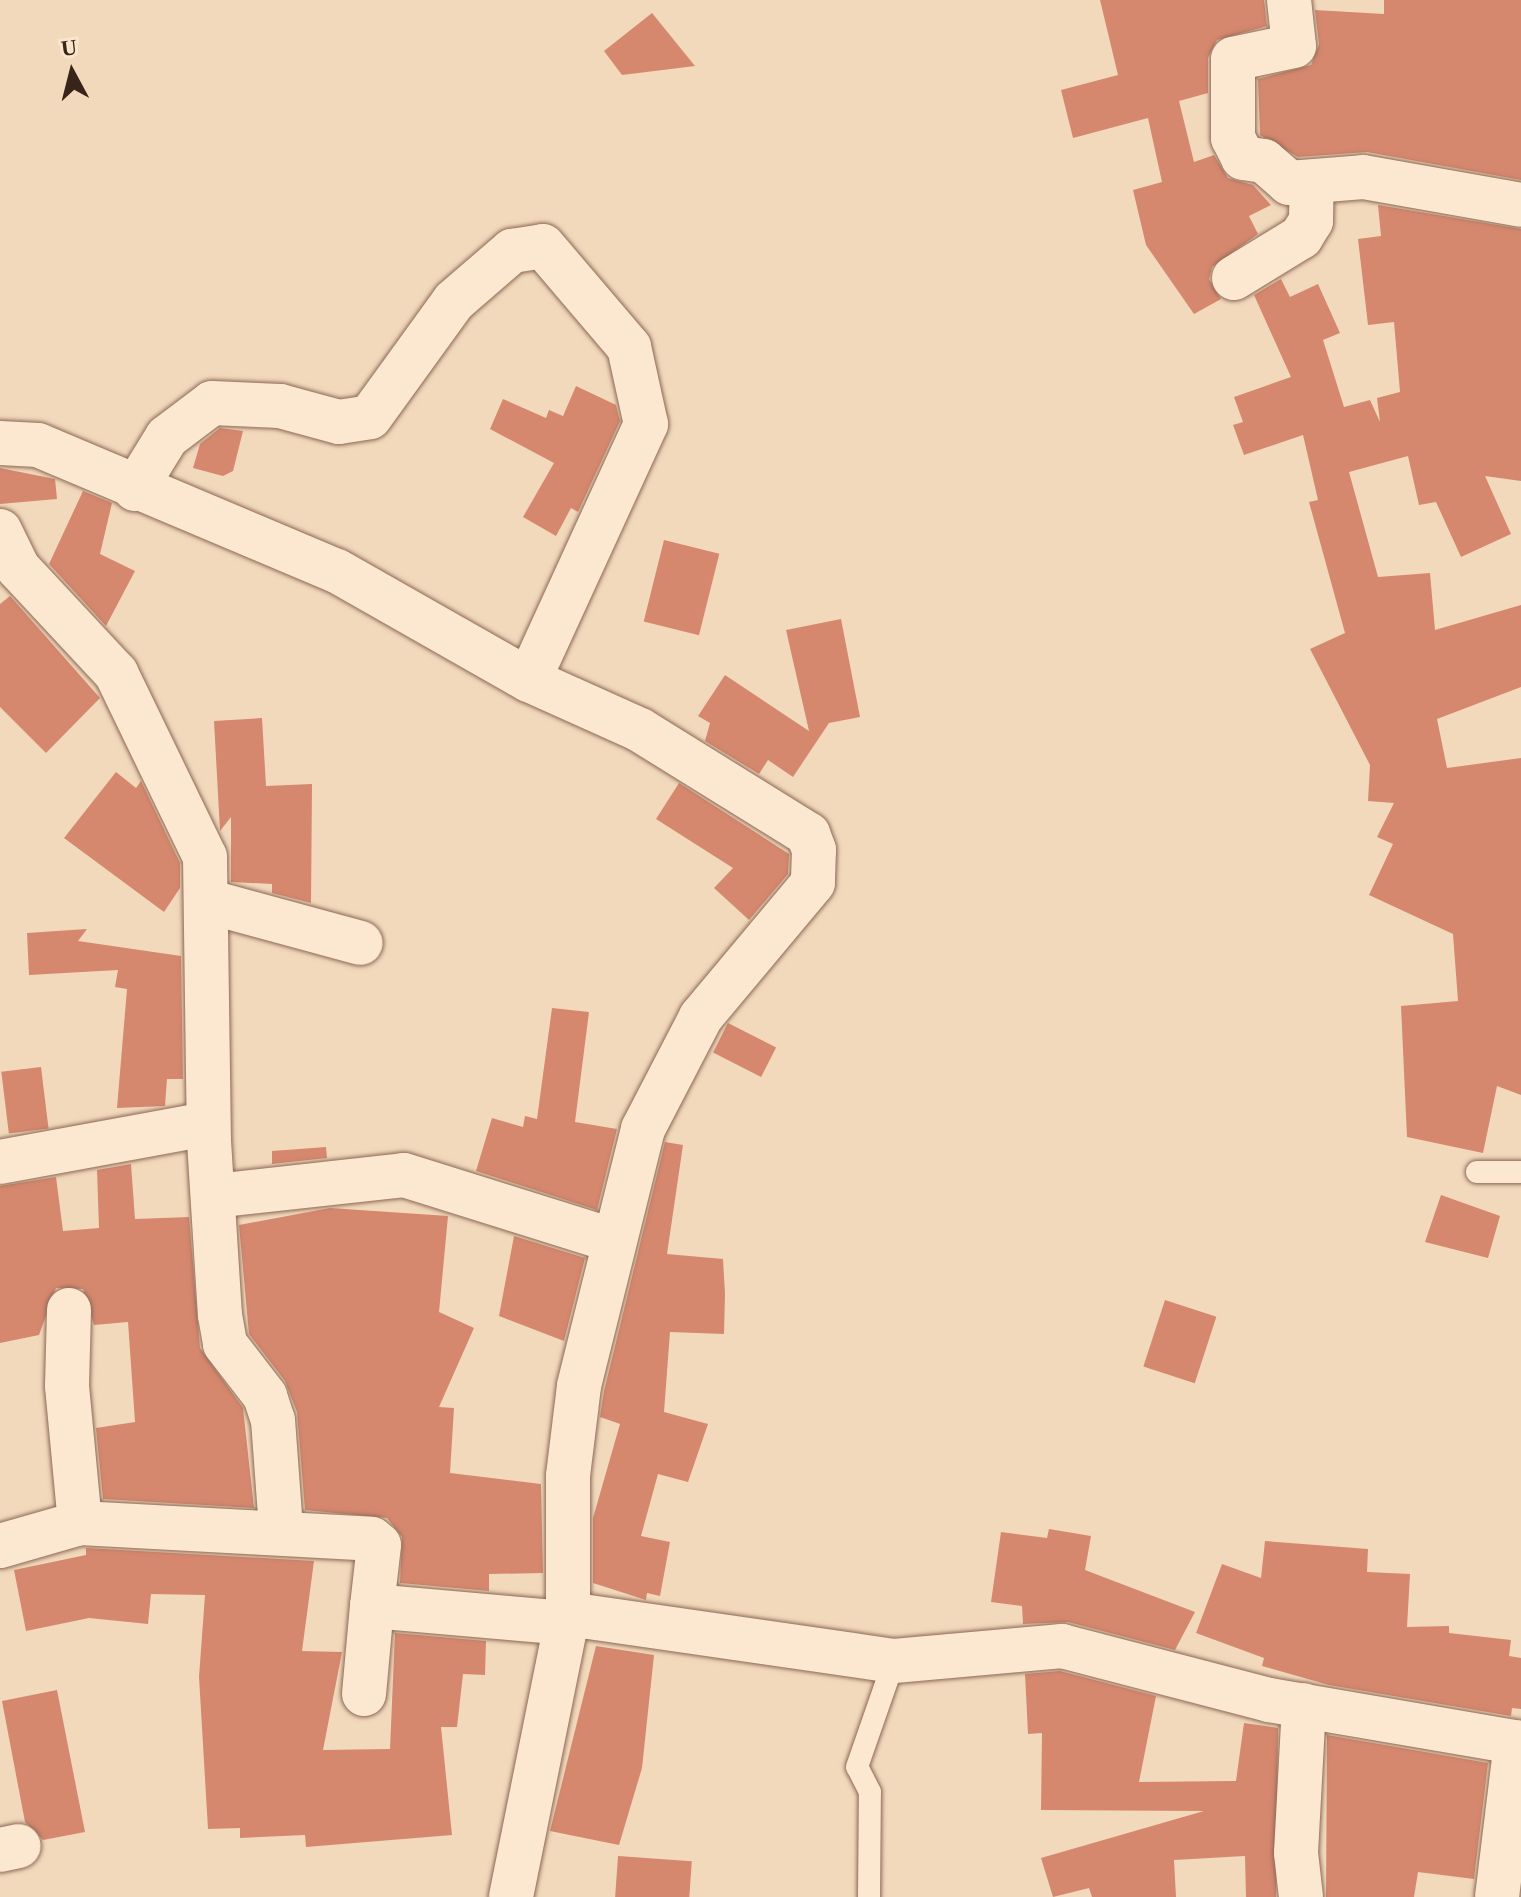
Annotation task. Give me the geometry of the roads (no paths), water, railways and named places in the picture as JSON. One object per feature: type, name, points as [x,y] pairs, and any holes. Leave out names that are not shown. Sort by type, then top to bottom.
[{"type":"street","points":[[1289,0],[1294,46],[1233,59],[1233,138],[1243,158],[1264,161],[1289,183],[1363,177],[1521,205]]},
{"type":"street","points":[[1234,278],[1301,237],[1311,221],[1312,182]]},
{"type":"street","points":[[135,489],[167,437],[212,403],[280,406],[339,422],[370,417],[454,301],[512,251],[543,246],[629,347],[646,424],[529,680]]},
{"type":"street","points":[[0,443],[38,445],[135,489],[337,571],[529,680],[640,730],[808,834],[818,868],[701,1017],[666,1078],[643,1129],[579,1386],[568,1476],[568,1618],[511,1897]]},
{"type":"street","points":[[0,531],[18,568],[116,673],[205,857],[210,902],[208,1124],[225,1344],[265,1396],[273,1420],[281,1530]]},
{"type":"street","points":[[210,902],[361,943]]},
{"type":"street","points":[[0,1162],[208,1124]]},
{"type":"street","points":[[214,1196],[404,1175],[614,1241]]},
{"type":"street","points":[[69,1310],[67,1386],[80,1523]]},
{"type":"street","points":[[0,1546],[80,1523],[281,1530],[372,1539],[379,1545],[364,1694]]},
{"type":"street","points":[[372,1606],[568,1618],[924,1658],[1062,1646],[1304,1705],[1519,1742],[1497,1897]]},
{"type":"street","points":[[1301,1897],[1296,1853],[1304,1705]]},
{"type":"lane","points":[[1477,1172],[1521,1172]]},
{"type":"lane","points":[[869,1897],[870,1792],[857,1767],[924,1658]]}]
